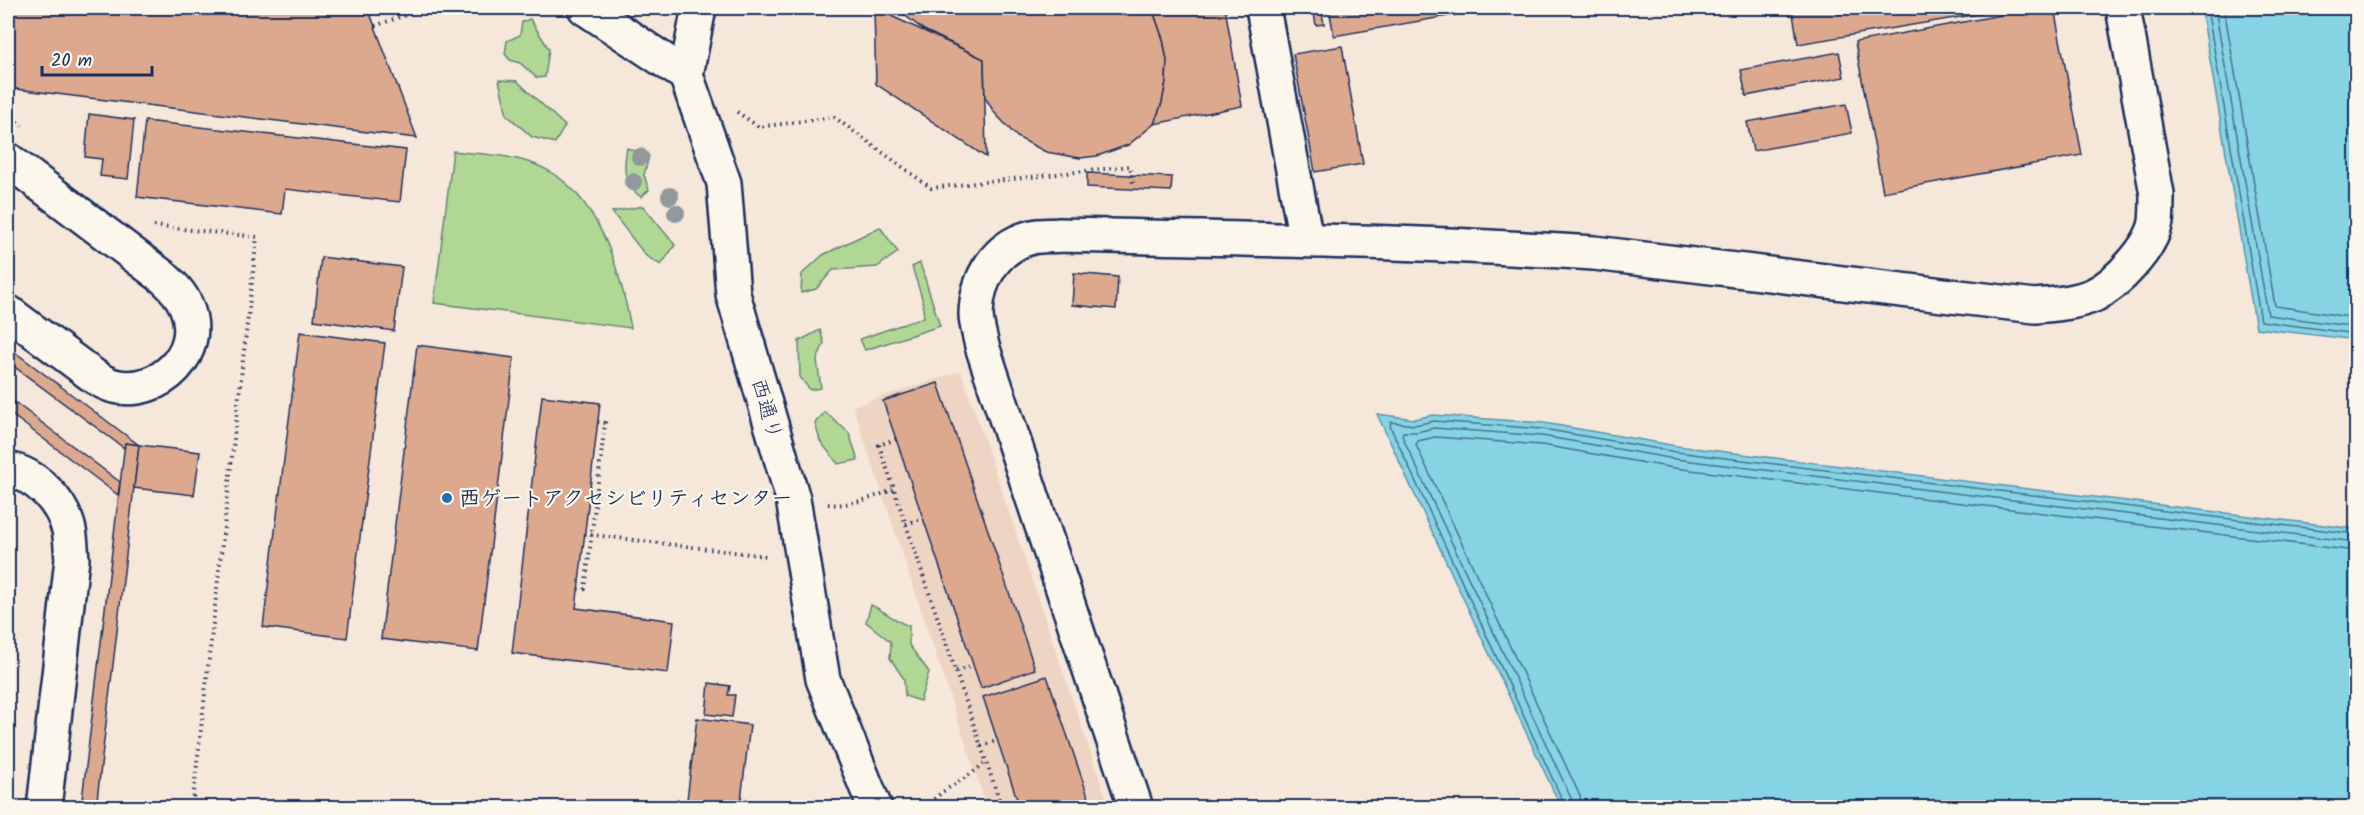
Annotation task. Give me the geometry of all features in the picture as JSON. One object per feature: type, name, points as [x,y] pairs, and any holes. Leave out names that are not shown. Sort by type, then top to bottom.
[{"type":"lane","points":[[585,8],[686,75]]},
{"type":"lane","name":"西通り","points":[[699,8],[686,75],[723,183],[733,294],[793,499],[823,679],[875,807]]},
{"type":"lane","points":[[1263,8],[1306,240]]},
{"type":"lane","points":[[1136,807],[982,346],[976,315],[979,288],[990,264],[1007,247],[1033,236],[1306,240],[1594,253],[2035,306],[2068,303],[2095,294],[2120,277],[2143,251],[2155,224],[2157,194],[2123,8]]},
{"type":"lane","points":[[8,160],[178,290],[187,307],[191,326],[189,345],[180,362],[167,376],[150,385],[131,388],[112,386],[95,377],[8,312]]},
{"type":"lane","points":[[8,469],[39,484],[56,502],[69,529],[72,559],[44,807]]},
{"type":"path","points":[[375,26],[411,13],[415,8]]},
{"type":"path","points":[[731,108],[759,127],[834,117],[931,188],[1130,166],[1133,183]]},
{"type":"path","points":[[148,225],[257,237],[192,807]]},
{"type":"path","points":[[578,589],[585,589],[592,535],[605,423],[598,422]]},
{"type":"path","points":[[896,439],[879,445],[1002,807]]},
{"type":"path","points":[[591,478],[598,478]]},
{"type":"path","points":[[793,499],[837,506],[894,489]]},
{"type":"path","points":[[906,524],[923,518]]},
{"type":"path","points":[[585,534],[803,561]]},
{"type":"path","points":[[956,671],[973,666]]},
{"type":"path","points":[[981,746],[998,740]]},
{"type":"path","points":[[927,807],[936,795],[973,774],[986,761]]},
{"type":"shaded area","points":[[961,371],[1109,807],[987,807],[853,406]]},
{"type":"green space","points":[[530,19],[549,49],[545,77],[537,78],[505,54],[507,41],[520,35],[522,22]]},
{"type":"green space","points":[[499,80],[517,81],[565,126],[555,143],[532,137],[507,115]]},
{"type":"green space","points":[[627,148],[649,156],[644,175],[649,190],[641,197],[631,187],[626,176]]},
{"type":"green space","points":[[453,151],[521,160],[546,169],[567,184],[585,204],[599,226],[619,277],[631,328],[434,303]]},
{"type":"green space","points":[[643,206],[675,245],[661,265],[646,256],[612,212]]},
{"type":"green space","points":[[880,227],[898,252],[877,267],[833,270],[816,289],[801,293],[802,274],[823,255]]},
{"type":"green space","points":[[920,263],[940,326],[865,350],[860,339],[924,317],[922,298],[912,267]]},
{"type":"green space","points":[[820,330],[824,343],[817,360],[821,388],[810,390],[800,377],[799,341]]},
{"type":"green space","points":[[825,412],[849,433],[858,460],[838,464],[820,441],[815,423]]},
{"type":"green space","points":[[871,605],[909,626],[909,645],[929,672],[920,701],[905,696],[904,679],[890,658],[891,642],[866,622]]},
{"type":"water","points":[[2201,8],[2356,8],[2356,340],[2256,328]]},
{"type":"water","points":[[1377,414],[1414,419],[1433,415],[1544,423],[1677,446],[2356,529],[2356,807],[1561,807]]},
{"type":"building","points":[[8,8],[368,8],[417,138],[8,88]]},
{"type":"building","points":[[874,8],[984,59],[986,157],[876,84]]},
{"type":"building","points":[[899,8],[1152,8],[1163,39],[1167,60],[1162,103],[1154,124],[1128,145],[1097,156],[1080,158],[1046,152],[1017,137],[994,112],[985,97],[984,59],[924,30],[903,14]]},
{"type":"building","points":[[1152,8],[1225,8],[1242,106],[1154,124],[1162,103],[1167,60],[1163,39]]},
{"type":"building","points":[[1313,8],[1321,8],[1324,24],[1316,25]]},
{"type":"building","points":[[1329,8],[1494,8],[1334,36]]},
{"type":"building","points":[[1792,8],[2015,8],[1798,44]]},
{"type":"building","points":[[2039,8],[2054,8],[2082,155],[1883,192],[1855,42]]},
{"type":"building","points":[[1342,46],[1363,164],[1315,172],[1293,54]]},
{"type":"building","points":[[1839,52],[1844,77],[1746,96],[1741,70]]},
{"type":"building","points":[[1846,104],[1852,133],[1753,151],[1747,122]]},
{"type":"building","points":[[89,114],[134,120],[128,179],[100,176],[102,159],[85,157]]},
{"type":"building","points":[[145,121],[406,150],[400,202],[285,189],[282,214],[137,197]]},
{"type":"building","points":[[1087,173],[1172,177],[1171,191],[1087,187]]},
{"type":"building","points":[[321,257],[402,267],[394,331],[314,320]]},
{"type":"building","points":[[1074,273],[1118,277],[1116,309],[1072,305]]},
{"type":"building","points":[[300,332],[385,343],[347,638],[263,627]]},
{"type":"building","name":"西ゲートアクセシビリティセンター","points":[[417,345],[514,358],[478,651],[381,639]]},
{"type":"building","points":[[8,347],[139,445],[125,443],[124,448],[8,362]]},
{"type":"building","points":[[938,383],[1035,669],[981,688],[883,401]]},
{"type":"building","points":[[542,396],[600,403],[576,608],[674,621],[668,673],[512,653]]},
{"type":"building","points":[[8,397],[120,482],[118,495],[8,412]]},
{"type":"building","points":[[125,443],[139,445],[96,808],[81,808]]},
{"type":"building","points":[[139,445],[200,452],[194,495],[134,488]]},
{"type":"building","points":[[1047,676],[1092,808],[1020,808],[983,697]]},
{"type":"building","points":[[709,683],[730,686],[728,695],[735,695],[732,717],[706,714]]},
{"type":"building","points":[[697,718],[750,725],[740,808],[686,808]]},
{"type":"place","name":"西ゲートアクセシビリティセンター","points":[[447,498]]}]
